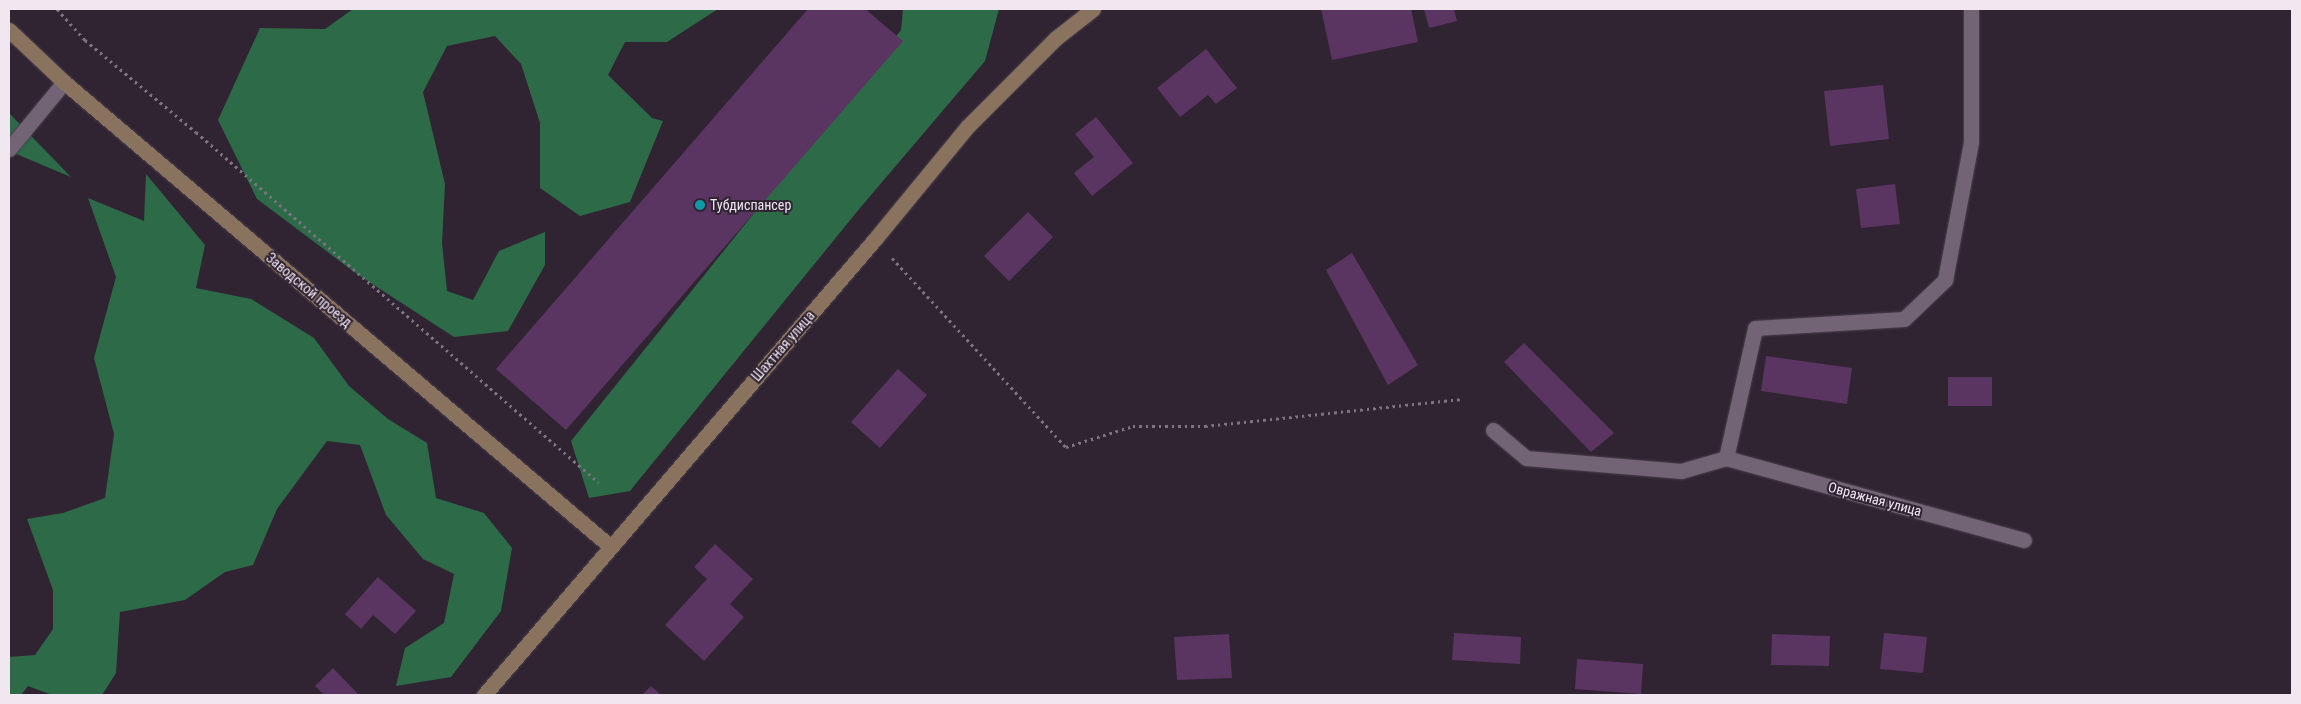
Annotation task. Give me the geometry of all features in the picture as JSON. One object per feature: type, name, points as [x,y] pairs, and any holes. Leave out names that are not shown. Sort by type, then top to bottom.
[{"type":"main road","name":"Шахтная улица","points":[[484,695],[875,240],[967,127],[1056,38],[1093,9]]},
{"type":"main road","name":"Заводской проезд","points":[[9,30],[64,82],[611,547]]},
{"type":"street","points":[[1493,430],[1526,458],[1681,471],[1726,458],[1755,328],[1904,319],[1945,280],[1971,142],[1971,9]]},
{"type":"street","points":[[9,149],[64,82]]},
{"type":"street","name":"Овражная улица","points":[[1726,458],[2024,540]]},
{"type":"path","points":[[57,9],[85,40],[196,132],[599,483]]},
{"type":"path","points":[[875,240],[1066,447],[1132,426],[1205,426],[1462,400]]},
{"type":"green space","points":[[353,9],[718,9],[667,42],[625,42],[608,75],[652,118],[663,121],[630,202],[580,216],[540,188],[540,123],[521,64],[495,36],[447,46],[423,92],[445,184],[442,243],[447,291],[473,300],[499,251],[545,232],[545,265],[508,331],[454,337],[357,274],[257,199],[218,120],[260,28],[325,29]]},
{"type":"green space","points":[[903,9],[999,9],[985,61],[860,208],[630,491],[589,498],[571,441],[901,30]]},
{"type":"green space","points":[[9,113],[71,177],[9,151]]},
{"type":"green space","points":[[146,174],[205,245],[196,288],[251,299],[314,338],[349,386],[388,419],[427,443],[436,498],[484,513],[512,548],[501,611],[451,677],[396,686],[405,648],[444,623],[454,574],[423,559],[386,515],[360,445],[327,441],[277,509],[253,565],[225,572],[185,600],[120,612],[116,673],[102,695],[52,695],[28,686],[21,695],[9,695],[9,657],[35,655],[53,629],[53,590],[27,519],[63,513],[105,498],[114,434],[94,358],[116,277],[88,198],[144,221]]},
{"type":"building","name":"Тубдиспансер","points":[[808,9],[865,9],[903,41],[566,430],[496,369]]},
{"type":"building","points":[[1321,9],[1411,9],[1418,42],[1332,60]]},
{"type":"building","points":[[1424,9],[1454,9],[1457,21],[1429,28]]},
{"type":"building","points":[[1206,49],[1237,88],[1216,104],[1208,95],[1180,117],[1157,88]]},
{"type":"building","points":[[1883,85],[1889,139],[1830,146],[1824,91]]},
{"type":"building","points":[[1096,117],[1133,163],[1092,196],[1074,173],[1094,157],[1075,134]]},
{"type":"building","points":[[1895,184],[1900,224],[1861,228],[1856,189]]},
{"type":"building","points":[[1028,212],[1053,237],[1009,281],[984,256]]},
{"type":"building","points":[[1352,253],[1418,365],[1388,385],[1326,270]]},
{"type":"building","points":[[1524,343],[1614,433],[1591,452],[1504,362]]},
{"type":"building","points":[[1766,356],[1852,368],[1847,404],[1761,391]]},
{"type":"building","points":[[898,369],[927,395],[880,448],[851,422]]},
{"type":"building","points":[[1948,377],[1992,377],[1992,406],[1948,406]]},
{"type":"building","points":[[715,544],[753,579],[730,604],[744,617],[704,661],[665,625],[707,579],[694,567]]},
{"type":"building","points":[[378,577],[416,611],[395,634],[373,615],[361,629],[345,614]]},
{"type":"building","points":[[1454,633],[1521,637],[1520,664],[1452,660]]},
{"type":"building","points":[[1884,633],[1927,637],[1923,673],[1880,669]]},
{"type":"building","points":[[1229,634],[1232,678],[1177,680],[1174,637]]},
{"type":"building","points":[[1772,634],[1830,636],[1829,666],[1771,665]]},
{"type":"building","points":[[1577,659],[1643,664],[1641,694],[1575,689]]},
{"type":"building","points":[[333,668],[359,695],[324,695],[315,686]]},
{"type":"building","points":[[651,686],[661,695],[642,695]]},
{"type":"place","name":"Тубдиспансер","points":[[700,205]]}]
